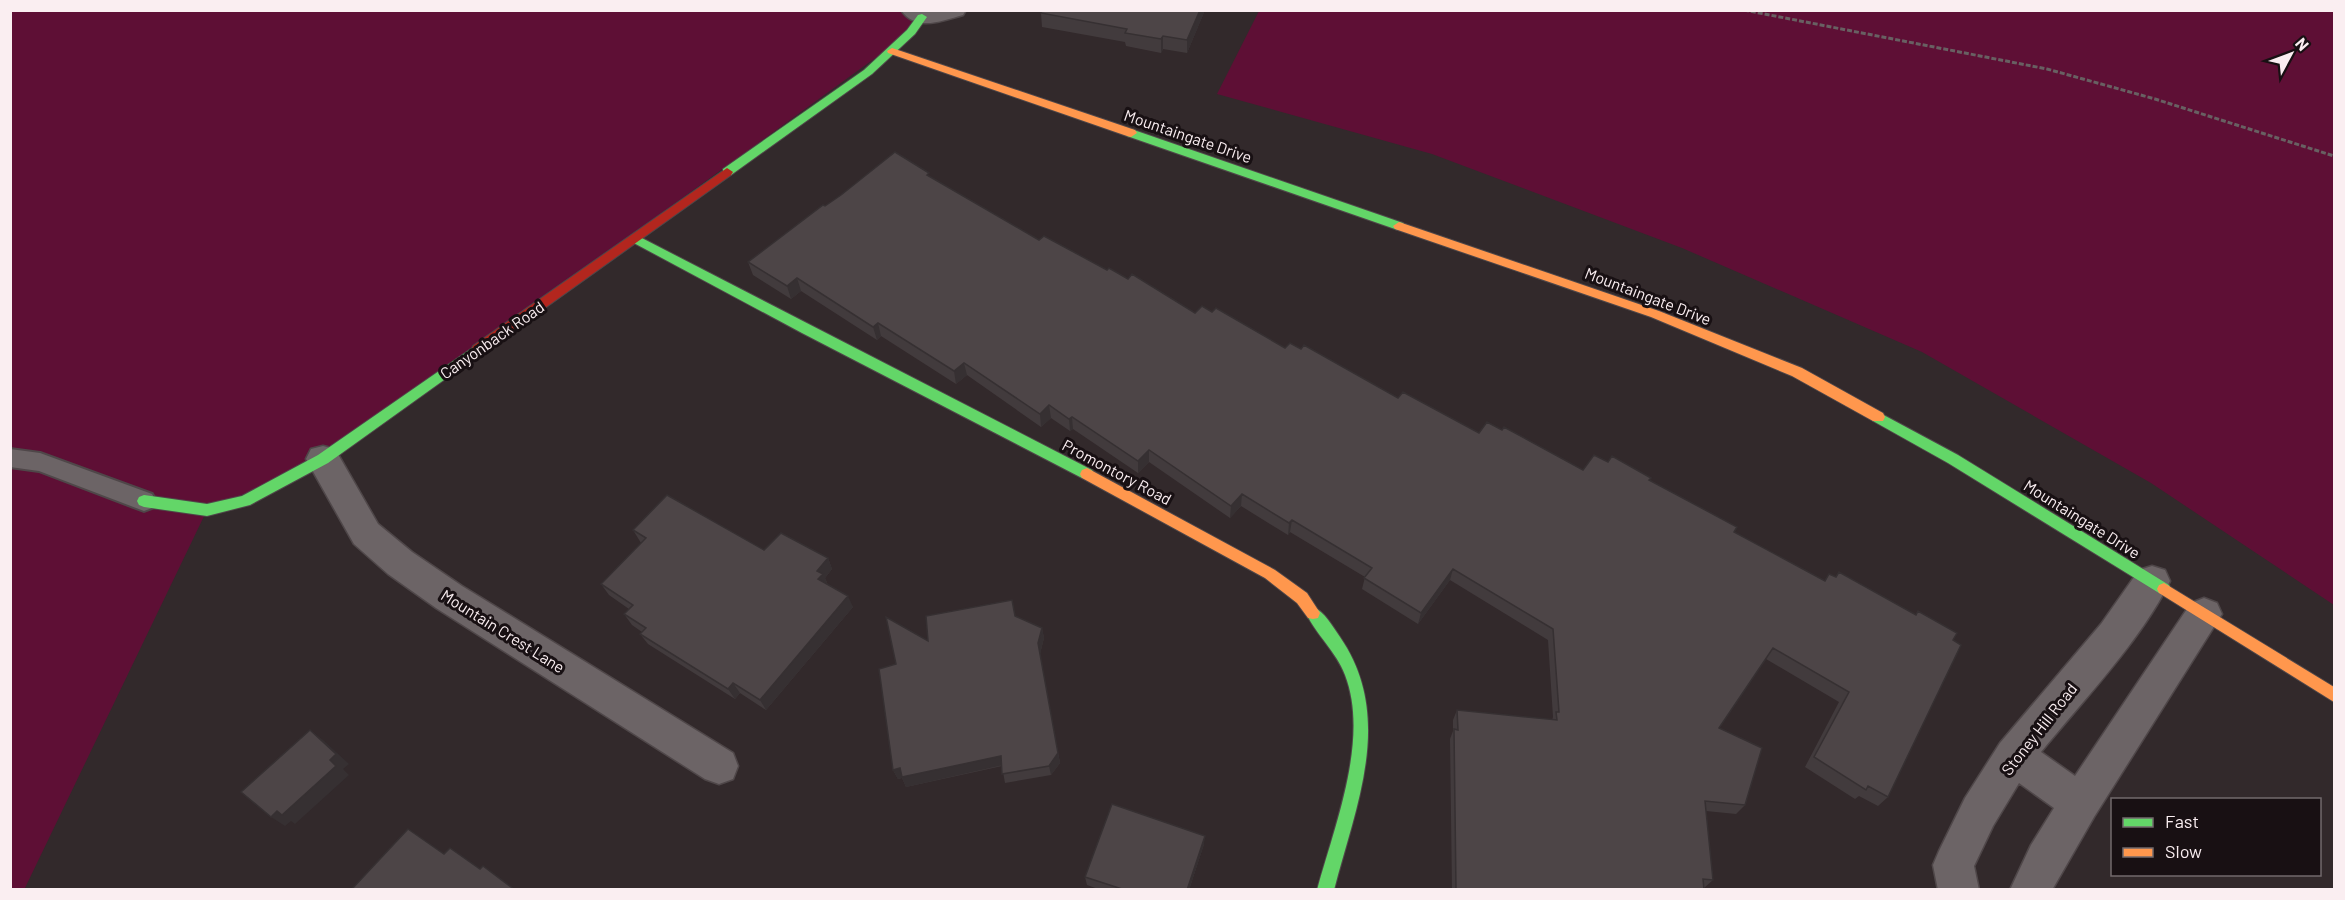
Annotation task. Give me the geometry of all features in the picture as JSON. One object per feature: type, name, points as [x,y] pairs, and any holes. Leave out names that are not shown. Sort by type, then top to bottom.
[{"type":"street","points":[[918,14],[954,11]]},
{"type":"street","name":"Canyonback Road","points":[[144,501],[207,510],[245,501],[322,459],[636,239],[860,78],[892,51],[918,14]]},
{"type":"street","name":"Mountaingate Drive","points":[[892,51],[1655,314],[1797,372],[1953,459],[2334,695]]},
{"type":"street","name":"Promontory Road","points":[[636,239],[806,330],[1085,473],[1270,573],[1302,598],[1340,647],[1358,692],[1360,734],[1355,773],[1325,890]]},
{"type":"street","name":"Mountain Crest Lane","points":[[322,459],[366,534],[400,564],[719,766]]},
{"type":"street","name":"Stoney Hill Road","points":[[1959,890],[1953,865],[1979,812],[2014,756],[2114,635],[2152,581]]},
{"type":"street","points":[[2030,890],[2045,859],[2080,803],[2204,614]]},
{"type":"street","points":[[2014,756],[2080,803]]},
{"type":"lane","name":"Canyonback Road","points":[[10,458],[40,462],[144,501]]},
{"type":"path","points":[[1744,10],[1790,21],[1955,48],[2047,69],[2334,156]]},
{"type":"shaded area","points":[[10,11],[928,11],[911,32],[323,459],[207,510],[24,890],[10,889]]},
{"type":"shaded area","points":[[1259,11],[2334,11],[2334,605],[2151,483],[1922,352],[1682,248],[1432,154],[1217,94]]},
{"type":"building","points":[[1042,10],[1200,10],[1187,40],[1163,36],[1161,39],[1125,33],[1127,29],[1041,13]]},
{"type":"building","points":[[895,152],[929,173],[927,175],[1039,240],[1044,236],[1128,279],[1132,274],[1195,313],[1202,306],[1212,312],[1216,308],[1285,348],[1290,343],[1301,349],[1304,345],[1398,398],[1403,392],[1479,433],[1487,422],[1502,430],[1504,427],[1583,470],[1594,455],[1608,462],[1612,456],[1651,478],[1649,480],[1737,527],[1734,532],[1825,581],[1829,574],[1836,577],[1839,572],[1916,615],[1918,611],[1957,633],[1953,640],[1961,645],[1888,797],[1868,786],[1866,790],[1814,757],[1849,692],[1773,648],[1719,728],[1762,748],[1745,805],[1705,801],[1713,880],[1703,879],[1704,890],[1456,890],[1454,729],[1458,730],[1457,710],[1557,720],[1556,712],[1559,712],[1553,629],[1453,569],[1421,613],[1364,578],[1372,568],[1292,520],[1289,523],[1242,494],[1231,506],[1149,450],[1138,461],[1072,417],[1069,419],[1049,405],[1040,414],[964,363],[954,371],[878,323],[873,327],[797,278],[787,286],[748,262],[823,205],[825,206],[841,195]]},
{"type":"building","points":[[667,495],[764,550],[781,533],[828,558],[817,571],[823,574],[818,579],[848,596],[760,700],[733,683],[728,689],[640,634],[646,628],[624,614],[633,605],[601,584],[646,538],[633,530]]},
{"type":"building","points":[[1012,600],[1015,616],[1042,628],[1038,643],[1058,753],[1049,766],[1002,774],[1001,756],[902,777],[900,768],[893,770],[879,669],[896,664],[886,617],[928,641],[926,616]]},
{"type":"building","points":[[310,730],[336,754],[330,760],[336,766],[282,815],[277,811],[271,817],[241,792]]},
{"type":"building","points":[[1112,804],[1205,836],[1187,890],[1125,890],[1085,877]]},
{"type":"building","points":[[408,829],[444,854],[450,848],[480,869],[483,866],[515,890],[351,890]]},
{"type":"traffic: fast","points":[[727,172],[868,72],[911,32],[922,17]]},
{"type":"traffic: fast","points":[[1131,133],[1399,226]]},
{"type":"traffic: fast","points":[[636,239],[806,330],[1087,474]]},
{"type":"traffic: fast","points":[[144,501],[207,510],[245,501],[323,459],[478,349]]},
{"type":"traffic: fast","points":[[1878,417],[1953,459],[2164,589]]},
{"type":"traffic: fast","points":[[1313,613],[1334,640],[1351,670],[1358,692],[1361,715],[1357,765],[1352,791],[1325,890]]},
{"type":"traffic: slow","points":[[892,51],[1131,133]]},
{"type":"traffic: slow","points":[[1399,226],[1655,314],[1797,372],[1878,417]]},
{"type":"traffic: slow","points":[[1087,474],[1270,574],[1302,598],[1313,613]]},
{"type":"traffic: slow","points":[[2164,589],[2334,695]]},
{"type":"traffic: jam","points":[[478,349],[727,172]]}]
